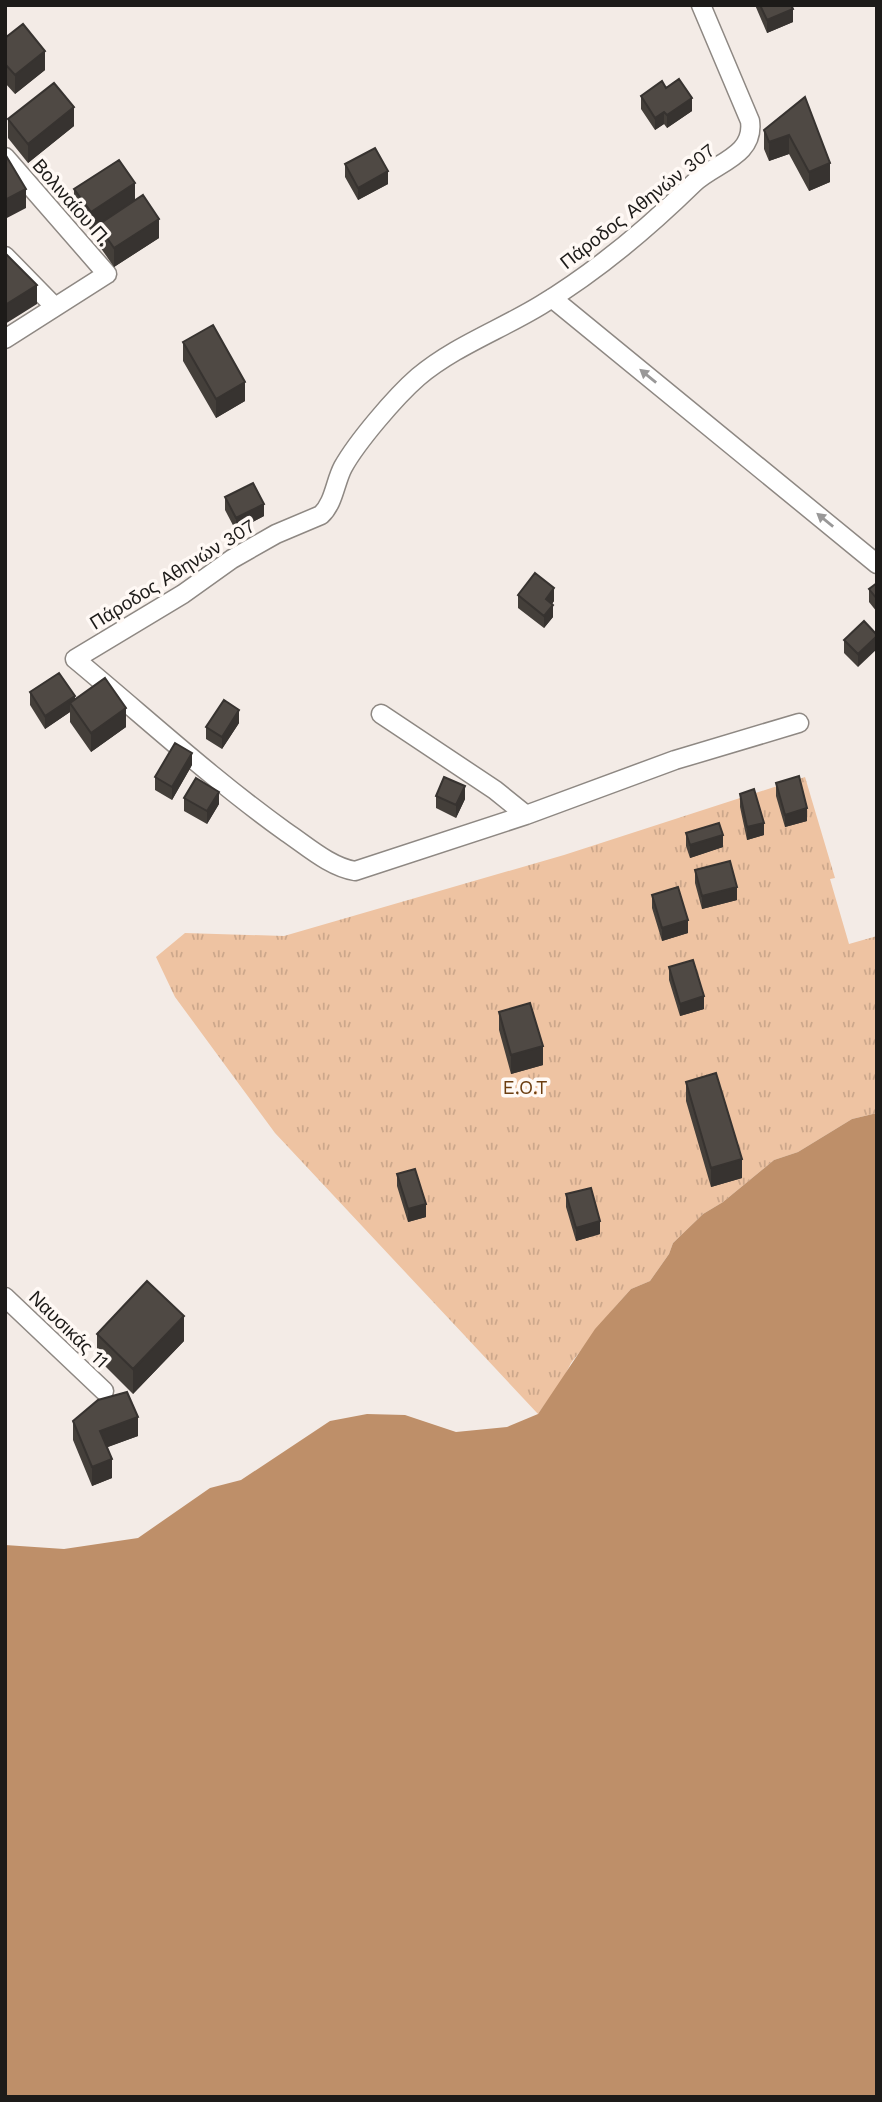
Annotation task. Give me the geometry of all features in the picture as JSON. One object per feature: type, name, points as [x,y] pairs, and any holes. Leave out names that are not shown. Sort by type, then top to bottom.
[{"type":"street","name":"Πάροδος Αθηνών 307","points":[[526,815],[366,868],[346,869],[315,852],[223,784],[75,659],[183,594],[239,555],[276,534],[321,515],[348,459],[416,379],[457,349],[552,298],[639,235],[696,181],[736,155],[750,139],[750,121],[701,5]]},
{"type":"street","name":"Βολιναίου Π.","points":[[5,158],[107,274],[55,307]]},
{"type":"street","points":[[5,256],[55,307],[5,339]]},
{"type":"street","points":[[552,298],[877,564]]},
{"type":"street","points":[[381,714],[495,790],[526,815],[675,760],[799,723]]},
{"type":"street","name":"Ναυσικάς 11","points":[[5,1297],[104,1391]]},
{"type":"green space","name":"E.O.T","points":[[805,777],[835,878],[830,879],[849,944],[877,936],[877,1113],[852,1119],[798,1152],[774,1160],[723,1202],[703,1214],[673,1243],[669,1254],[650,1281],[631,1289],[614,1308],[571,1363],[562,1381],[538,1414],[275,1133],[175,997],[156,957],[185,933],[284,936],[564,855]]},
{"type":"shaded area","points":[[877,1113],[877,2097],[5,2097],[5,1545],[64,1549],[138,1538],[210,1488],[241,1480],[330,1421],[367,1414],[405,1415],[456,1432],[507,1427],[538,1414],[595,1329],[631,1289],[650,1281],[669,1254],[673,1243],[703,1214],[723,1202],[774,1160],[798,1152],[852,1119]]},
{"type":"building","points":[[760,5],[791,5],[793,9],[767,20]]},
{"type":"building","points":[[23,24],[45,51],[15,75],[5,64],[5,38]]},
{"type":"building","points":[[679,79],[692,98],[667,115],[664,112],[655,118],[641,96],[662,81],[666,88]]},
{"type":"building","points":[[54,83],[74,107],[28,144],[8,119]]},
{"type":"building","points":[[805,97],[830,163],[809,172],[789,135],[769,142],[764,130]]},
{"type":"building","points":[[375,148],[388,171],[358,188],[345,164]]},
{"type":"building","points":[[5,154],[26,189],[5,200]]},
{"type":"building","points":[[119,160],[135,183],[91,212],[74,189]]},
{"type":"building","points":[[143,195],[159,219],[114,248],[98,225]]},
{"type":"building","points":[[5,253],[37,285],[5,305]]},
{"type":"building","points":[[213,325],[245,382],[216,399],[183,342]]},
{"type":"building","points":[[253,483],[264,504],[236,518],[225,497]]},
{"type":"building","points":[[535,573],[554,588],[546,599],[553,605],[544,616],[518,595]]},
{"type":"building","points":[[877,583],[877,599],[869,589]]},
{"type":"building","points":[[864,621],[877,636],[858,654],[844,640]]},
{"type":"building","points":[[59,673],[75,696],[45,716],[30,692]]},
{"type":"building","points":[[105,678],[126,708],[91,733],[70,703]]},
{"type":"building","points":[[224,700],[239,710],[222,737],[206,727]]},
{"type":"building","points":[[175,743],[192,753],[172,787],[155,777]]},
{"type":"building","points":[[799,776],[807,808],[785,815],[776,783]]},
{"type":"building","points":[[444,777],[465,786],[456,805],[436,796]]},
{"type":"building","points":[[196,778],[219,792],[207,811],[184,798]]},
{"type":"building","points":[[754,789],[764,823],[747,827],[740,794]]},
{"type":"building","points":[[719,823],[723,835],[690,845],[686,833]]},
{"type":"building","points":[[730,861],[737,887],[702,896],[695,870]]},
{"type":"building","points":[[678,887],[688,920],[662,928],[652,895]]},
{"type":"building","points":[[693,960],[704,996],[680,1004],[669,967]]},
{"type":"building","points":[[530,1003],[543,1046],[511,1055],[499,1012]]},
{"type":"building","points":[[716,1073],[742,1159],[711,1168],[686,1082]]},
{"type":"building","points":[[415,1169],[426,1204],[408,1209],[397,1174]]},
{"type":"building","points":[[591,1188],[600,1221],[576,1228],[566,1194]]},
{"type":"building","points":[[147,1281],[184,1316],[133,1369],[97,1334]]},
{"type":"building","points":[[127,1392],[138,1417],[100,1431],[112,1459],[92,1467],[73,1421],[98,1400]]}]
